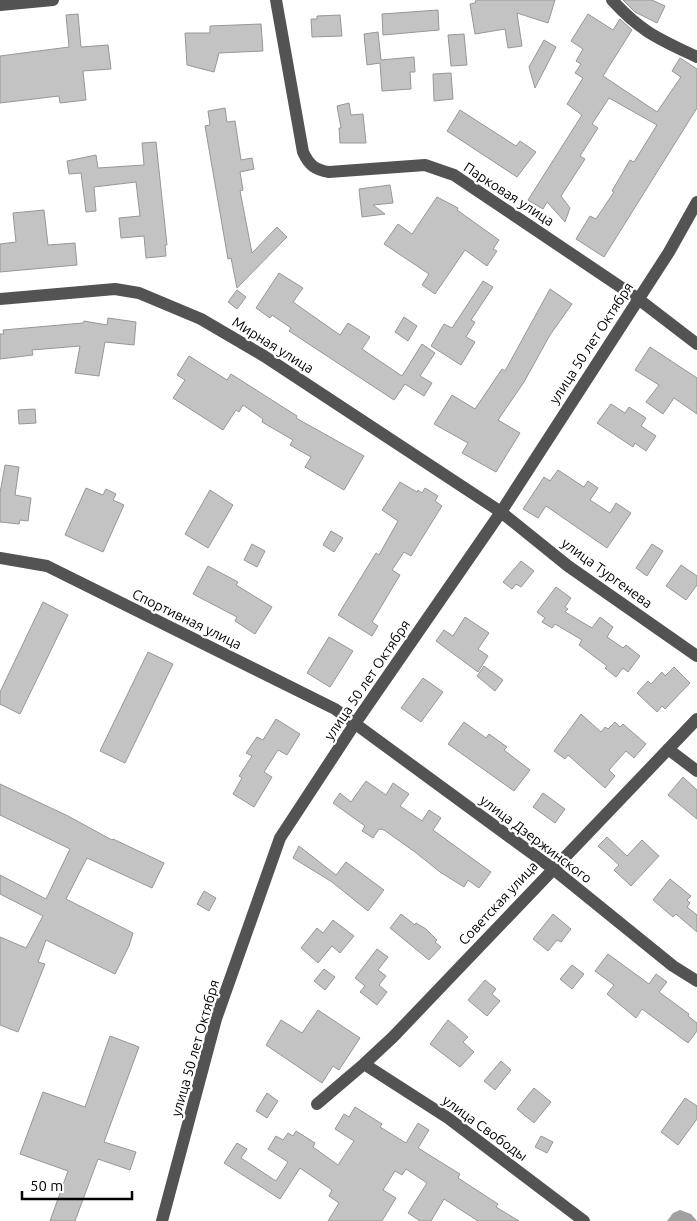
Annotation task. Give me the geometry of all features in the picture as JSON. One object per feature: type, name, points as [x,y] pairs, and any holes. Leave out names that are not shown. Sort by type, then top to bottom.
[{"type":"street","points":[[0,5],[53,0]]},
{"type":"street","name":"Парковая улица","points":[[276,0],[303,152],[308,162],[317,170],[329,172],[425,165],[454,175],[637,298]]},
{"type":"street","points":[[612,0],[647,33],[697,57]]},
{"type":"street","name":"улица 50 лет Октября","points":[[162,1221],[216,1019],[280,838],[356,722],[501,512],[668,252],[697,203]]},
{"type":"street","name":"Мирная улица","points":[[0,299],[115,289],[139,293],[166,302],[201,319],[264,356],[501,512]]},
{"type":"street","points":[[637,298],[697,344]]},
{"type":"street","name":"улица Тургенева","points":[[501,512],[568,566],[697,656]]},
{"type":"street","name":"Спортивная улица","points":[[0,558],[46,566],[335,708],[356,722]]},
{"type":"street","name":"Советская улица","points":[[316,1104],[364,1064],[697,719]]},
{"type":"street","name":"улица Дзержинского","points":[[356,722],[552,868],[673,966],[697,981]]},
{"type":"street","points":[[668,749],[697,771]]},
{"type":"street","name":"улица Свободы","points":[[364,1064],[448,1118],[584,1221]]},
{"type":"shaded area","points":[[680,1210],[691,1214],[697,1221],[667,1221],[673,1213]]},
{"type":"building","points":[[476,0],[555,0],[548,23],[517,13],[522,46],[508,48],[505,29],[475,34],[470,4],[475,3]]},
{"type":"building","points":[[623,0],[652,0],[665,6],[657,23],[635,12]]},
{"type":"building","points":[[438,10],[439,30],[383,35],[382,14]]},
{"type":"building","points":[[78,14],[81,47],[108,45],[111,69],[83,71],[86,100],[60,103],[59,96],[0,103],[0,56],[69,47],[66,15]]},
{"type":"building","points":[[588,14],[613,30],[620,19],[632,30],[603,76],[657,112],[681,77],[672,71],[680,58],[697,69],[697,108],[604,257],[576,239],[590,216],[596,219],[614,192],[612,191],[630,160],[634,162],[657,125],[609,98],[592,124],[598,128],[580,156],[585,159],[561,196],[570,208],[565,222],[547,202],[543,209],[528,200],[582,115],[567,104],[583,78],[575,73],[581,64],[576,61],[583,49],[571,41]]},
{"type":"building","points":[[340,15],[342,36],[312,37],[311,19],[317,19],[317,16]]},
{"type":"building","points":[[261,24],[263,51],[219,53],[214,72],[187,65],[185,33],[210,33],[210,26]]},
{"type":"building","points":[[378,32],[381,60],[414,57],[415,72],[410,72],[411,89],[382,91],[380,63],[367,65],[364,34]]},
{"type":"building","points":[[464,34],[467,65],[451,66],[448,35]]},
{"type":"building","points":[[544,40],[556,47],[535,88],[529,67]]},
{"type":"building","points":[[451,73],[453,99],[434,101],[433,74]]},
{"type":"building","points":[[349,103],[351,115],[363,114],[366,143],[340,143],[339,128],[341,128],[337,106]]},
{"type":"building","points":[[225,108],[227,122],[235,121],[241,160],[252,158],[254,169],[240,172],[243,190],[240,191],[252,253],[277,227],[287,237],[237,288],[231,258],[228,259],[205,126],[210,125],[208,111]]},
{"type":"building","points":[[460,110],[516,146],[520,141],[536,152],[517,177],[447,131]]},
{"type":"building","points":[[156,142],[167,245],[165,245],[166,256],[146,258],[144,236],[121,238],[119,218],[140,216],[136,182],[94,187],[96,211],[86,212],[81,173],[69,174],[67,161],[96,155],[98,168],[144,165],[142,143]]},
{"type":"building","points":[[390,185],[393,203],[373,205],[385,214],[362,217],[359,189]]},
{"type":"building","points":[[437,197],[458,208],[457,210],[499,240],[493,249],[497,251],[487,266],[465,250],[435,294],[422,285],[429,274],[384,244],[398,224],[412,234]]},
{"type":"building","points":[[44,210],[48,245],[75,243],[77,265],[0,272],[0,244],[16,242],[13,213]]},
{"type":"building","points":[[279,273],[303,288],[293,302],[340,335],[348,323],[370,337],[362,349],[402,376],[422,344],[435,353],[420,376],[432,383],[424,396],[405,384],[394,400],[289,331],[291,328],[272,315],[270,318],[256,308]]},
{"type":"building","points":[[483,281],[493,287],[471,320],[475,322],[466,337],[475,342],[461,365],[431,346],[444,324],[452,328]]},
{"type":"building","points":[[550,289],[572,304],[550,335],[524,382],[498,420],[520,433],[496,472],[462,453],[468,443],[434,424],[452,395],[475,409],[502,369],[505,371]]},
{"type":"building","points":[[237,290],[246,297],[237,309],[228,302]]},
{"type":"building","points":[[404,317],[417,326],[408,341],[395,332]]},
{"type":"building","points":[[108,318],[136,322],[134,345],[105,342],[99,376],[75,373],[80,346],[32,350],[33,355],[0,359],[0,334],[4,334],[3,330],[83,323],[84,321],[107,325]]},
{"type":"building","points":[[650,347],[697,378],[697,414],[674,398],[663,414],[646,402],[659,385],[635,370]]},
{"type":"building","points":[[189,356],[227,380],[231,374],[297,416],[296,418],[364,456],[344,490],[305,467],[311,457],[290,445],[293,440],[262,422],[263,419],[243,405],[239,412],[236,410],[223,430],[173,398],[185,380],[177,375]]},
{"type":"building","points":[[611,404],[625,413],[629,407],[646,418],[641,426],[656,436],[646,451],[635,443],[633,447],[597,423]]},
{"type":"building","points":[[35,409],[36,423],[19,424],[18,410]]},
{"type":"building","points":[[5,465],[19,467],[15,495],[31,498],[28,521],[20,520],[19,524],[0,522],[0,493]]},
{"type":"building","points":[[558,470],[584,487],[588,481],[598,488],[590,500],[610,513],[616,503],[631,513],[607,548],[546,506],[538,518],[523,509],[544,477],[550,481]]},
{"type":"building","points":[[400,482],[417,492],[418,490],[422,493],[425,488],[438,496],[435,501],[442,506],[411,556],[404,552],[392,570],[400,575],[372,622],[378,626],[372,636],[338,615],[376,553],[379,555],[398,521],[382,510]]},
{"type":"building","points":[[86,488],[103,495],[106,489],[116,494],[113,500],[124,505],[103,552],[65,535]]},
{"type":"building","points":[[210,490],[233,505],[208,548],[185,534]]},
{"type":"building","points":[[331,531],[343,538],[334,552],[323,545]]},
{"type":"building","points":[[252,544],[265,551],[257,567],[244,560]]},
{"type":"building","points":[[652,544],[663,551],[647,576],[636,568]]},
{"type":"building","points":[[521,561],[534,571],[521,587],[516,584],[512,589],[503,582]]},
{"type":"building","points":[[681,565],[697,576],[697,585],[686,600],[666,586]]},
{"type":"building","points":[[208,566],[238,582],[236,585],[272,607],[255,634],[235,621],[237,617],[193,594]]},
{"type":"building","points":[[556,587],[571,598],[565,607],[568,609],[565,612],[592,628],[600,617],[613,627],[607,637],[623,648],[626,645],[640,656],[628,672],[623,668],[616,677],[605,668],[607,666],[579,645],[582,640],[555,624],[552,628],[542,622],[545,618],[537,612]]},
{"type":"building","points":[[43,602],[68,615],[20,714],[0,704],[0,692]]},
{"type":"building","points":[[465,617],[489,633],[478,649],[488,656],[478,672],[436,641],[444,630],[453,636]]},
{"type":"building","points":[[329,637],[353,651],[330,687],[307,673]]},
{"type":"building","points":[[148,652],[173,664],[125,763],[100,751]]},
{"type":"building","points":[[484,666],[503,680],[495,691],[477,676]]},
{"type":"building","points":[[674,667],[690,683],[665,709],[662,706],[657,712],[637,693],[648,681],[651,684],[662,672],[665,676]]},
{"type":"building","points":[[423,678],[443,692],[421,722],[401,708]]},
{"type":"building","points":[[581,714],[601,732],[605,727],[608,729],[615,722],[620,727],[623,724],[646,744],[634,758],[626,751],[609,770],[615,776],[605,788],[568,755],[565,759],[554,751]]},
{"type":"building","points":[[276,719],[300,734],[287,755],[278,750],[264,772],[272,777],[254,807],[233,794],[242,778],[239,776],[252,756],[246,753],[257,737],[263,740]]},
{"type":"building","points":[[464,722],[486,738],[489,734],[507,747],[504,750],[530,770],[514,791],[448,744]]},
{"type":"building","points":[[683,777],[697,790],[697,819],[668,795]]},
{"type":"building","points":[[366,781],[386,795],[393,783],[409,794],[400,806],[422,821],[429,810],[441,818],[433,830],[491,872],[479,888],[468,880],[464,887],[440,872],[384,830],[379,829],[373,838],[362,831],[365,826],[333,803],[340,793],[351,802]]},
{"type":"building","points":[[0,784],[68,816],[112,840],[164,863],[152,888],[87,858],[66,899],[133,933],[129,946],[115,974],[46,940],[38,962],[45,964],[18,1032],[0,1025],[0,937],[26,948],[43,916],[0,894],[0,875],[46,899],[70,849],[0,815]]},
{"type":"building","points":[[543,793],[565,809],[555,823],[533,807]]},
{"type":"building","points":[[607,837],[627,856],[642,840],[659,856],[631,886],[614,870],[619,865],[598,846]]},
{"type":"building","points":[[299,846],[336,875],[346,862],[384,890],[368,911],[332,882],[293,858]]},
{"type":"building","points":[[670,879],[691,896],[687,900],[690,903],[687,907],[697,915],[697,932],[676,914],[673,917],[653,900]]},
{"type":"building","points":[[204,891],[216,898],[209,911],[197,904]]},
{"type":"building","points":[[401,914],[415,925],[416,923],[426,929],[437,940],[435,942],[441,947],[429,960],[390,928]]},
{"type":"building","points":[[553,914],[571,929],[561,942],[557,940],[548,951],[533,939]]},
{"type":"building","points":[[333,920],[354,936],[340,953],[332,946],[318,963],[301,948],[317,928],[323,933]]},
{"type":"building","points":[[377,949],[388,957],[378,970],[386,976],[379,985],[387,992],[377,1005],[360,992],[365,986],[355,978]]},
{"type":"building","points":[[608,954],[649,984],[656,974],[667,982],[659,992],[689,1014],[688,1016],[697,1023],[697,1031],[688,1043],[642,1009],[636,1018],[607,994],[614,985],[595,971]]},
{"type":"building","points":[[572,965],[584,974],[572,989],[560,979]]},
{"type":"building","points":[[324,969],[335,977],[325,990],[314,981]]},
{"type":"building","points":[[485,980],[496,989],[492,994],[500,1001],[487,1016],[468,1000]]},
{"type":"building","points":[[318,1010],[360,1038],[339,1070],[333,1066],[322,1083],[266,1045],[281,1020],[302,1033]]},
{"type":"building","points":[[448,1020],[468,1037],[463,1042],[474,1052],[460,1067],[430,1044]]},
{"type":"building","points":[[110,1036],[139,1047],[104,1142],[136,1152],[130,1170],[98,1159],[75,1221],[50,1221],[68,1171],[20,1154],[43,1092],[85,1107]]},
{"type":"building","points":[[501,1061],[511,1070],[495,1090],[484,1081]]},
{"type":"building","points":[[534,1088],[551,1102],[534,1123],[517,1109]]},
{"type":"building","points":[[267,1093],[278,1101],[267,1118],[256,1111]]},
{"type":"building","points":[[685,1098],[697,1106],[697,1119],[678,1145],[661,1132]]},
{"type":"building","points":[[355,1107],[382,1124],[380,1127],[406,1143],[418,1123],[429,1130],[418,1148],[460,1174],[458,1178],[498,1204],[496,1207],[519,1221],[478,1221],[444,1199],[431,1221],[420,1221],[408,1213],[427,1183],[406,1169],[402,1175],[395,1171],[383,1190],[396,1198],[382,1221],[328,1221],[339,1203],[329,1196],[332,1190],[300,1168],[280,1199],[224,1163],[237,1143],[247,1149],[241,1158],[276,1181],[288,1162],[268,1149],[276,1136],[283,1140],[288,1133],[293,1136],[296,1131],[315,1143],[313,1147],[338,1165],[354,1141],[335,1129],[344,1114],[349,1117]]},
{"type":"building","points":[[541,1136],[553,1142],[547,1153],[535,1147]]}]
